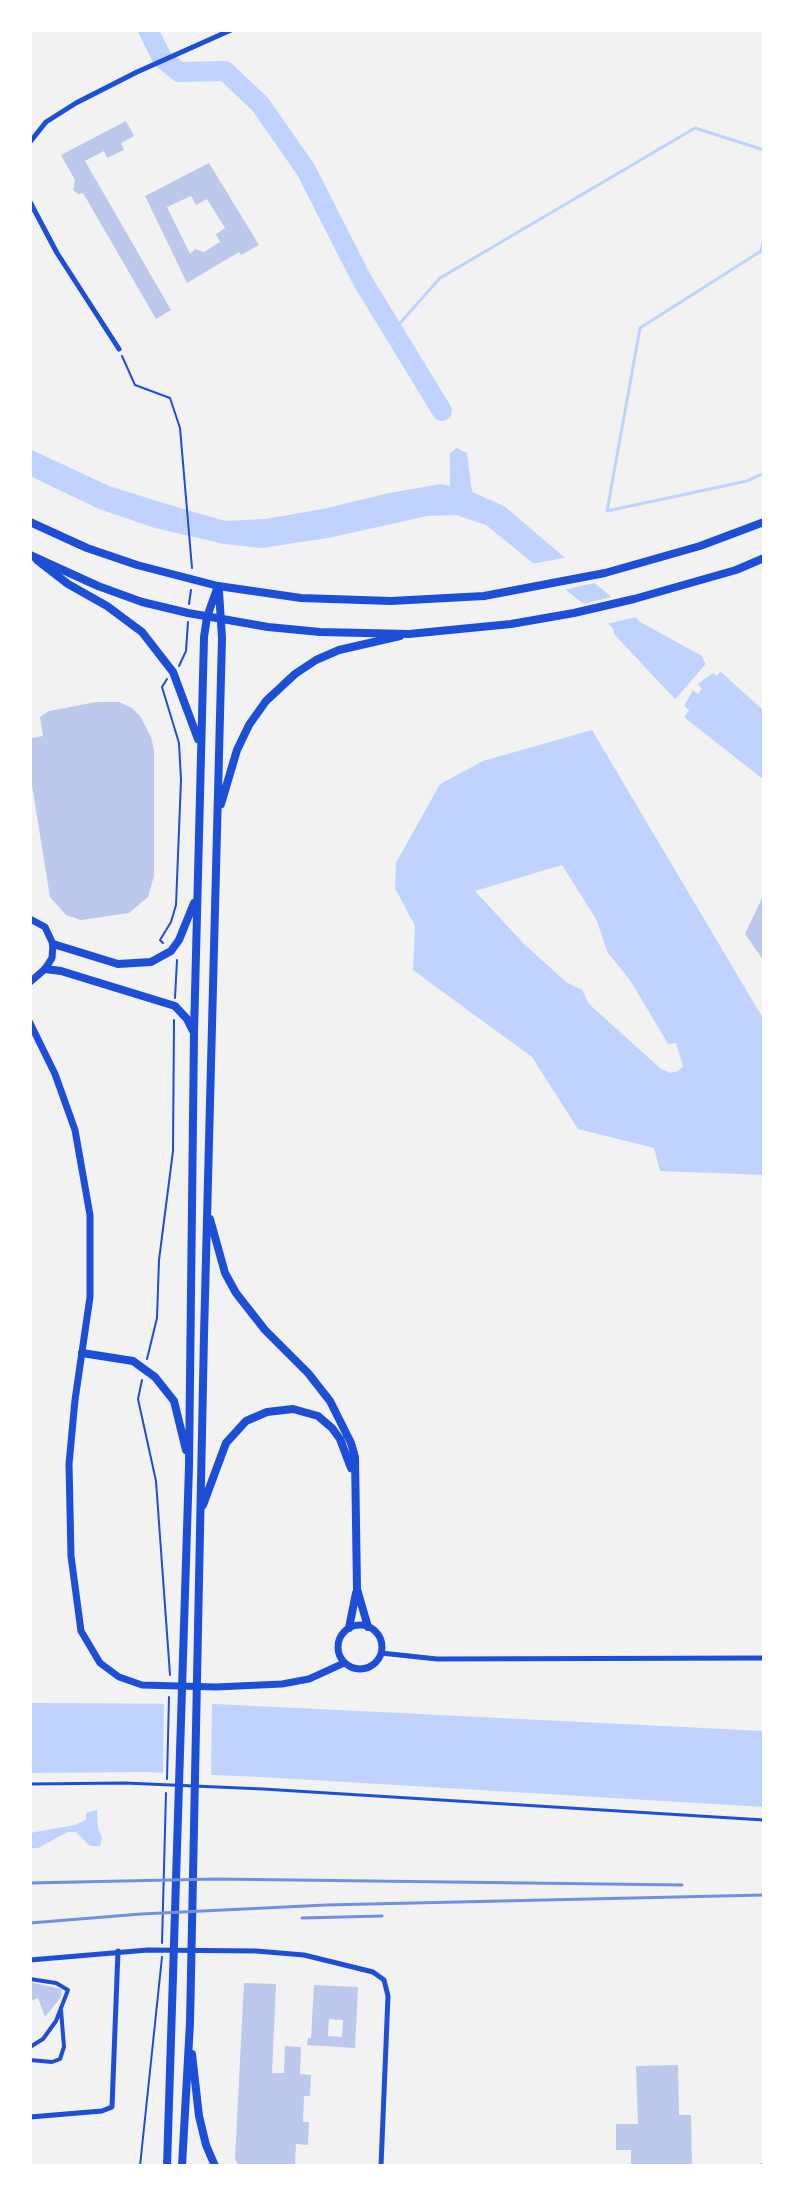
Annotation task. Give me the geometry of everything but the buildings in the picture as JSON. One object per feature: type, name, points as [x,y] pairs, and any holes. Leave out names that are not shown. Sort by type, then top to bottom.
[{"type":"main road","points":[[30,522],[87,548],[218,586],[301,598],[391,601],[484,596],[605,573],[700,546],[764,522]]},
{"type":"main road","points":[[32,556],[85,581],[142,602],[207,617],[320,632],[409,634]]},
{"type":"main road","points":[[32,556],[68,584],[107,606],[151,641],[173,672],[201,746]]},
{"type":"main road","points":[[218,816],[237,750],[249,725],[266,701],[295,674],[316,660],[362,643],[409,634],[511,624],[574,613],[736,570],[764,558]]},
{"type":"main road","points":[[167,2166],[189,1466],[201,746],[207,617],[218,586]]},
{"type":"main road","points":[[182,2166],[190,2023],[218,816],[222,620],[218,586]]},
{"type":"main road","points":[[53,944],[118,964],[151,962],[171,951],[179,940],[197,891]]},
{"type":"main road","points":[[45,969],[61,971],[175,1006],[194,1033]]},
{"type":"main road","points":[[207,1211],[225,1273],[236,1293],[330,1401],[351,1443],[355,1457],[357,1589],[349,1628]]},
{"type":"main road","points":[[82,1353],[133,1361],[155,1377],[174,1401],[189,1466]]},
{"type":"main road","points":[[200,1514],[226,1443],[246,1421],[277,1409],[293,1409],[318,1416],[332,1428],[349,1458],[356,1488]]},
{"type":"main road","points":[[357,1589],[368,1627]]},
{"type":"main road","points":[[190,2023],[195,2092],[206,2145],[215,2166]]},
{"type":"street","points":[[30,142],[46,122],[137,72],[231,30]]},
{"type":"street","points":[[30,202],[57,253],[119,349]]},
{"type":"street","points":[[30,919],[45,927],[53,944],[52,958],[45,969],[31,979]]},
{"type":"street","points":[[30,1023],[63,1095],[75,1130],[90,1215],[90,1297],[69,1464],[71,1556],[81,1631],[100,1663],[119,1677],[142,1685],[216,1687],[282,1684],[309,1679],[344,1663]]},
{"type":"street","points":[[357,1625],[368,1627],[379,1637],[381,1653],[375,1662],[364,1669],[351,1668],[338,1652],[341,1635],[349,1628],[357,1625]]},
{"type":"street","points":[[381,1653],[437,1659],[764,1658]]},
{"type":"street","points":[[30,1960],[118,1951],[240,1950],[304,1955],[373,1972],[384,1980],[387,1987],[388,2010],[381,2166]]},
{"type":"street","points":[[30,2117],[102,2111],[112,2107],[118,1951]]},
{"type":"street","points":[[30,1979],[56,1983],[68,1990],[56,2021],[43,2039],[30,2047]]},
{"type":"street","points":[[30,2060],[52,2062],[60,2059],[64,2047],[61,2007]]},
{"type":"street","points":[[43,2039],[47,2044]]},
{"type":"lane","points":[[30,1784],[125,1783],[263,1789],[764,1820]]},
{"type":"path","points":[[119,349],[135,385],[170,398],[180,428],[193,549]]},
{"type":"path","points":[[146,1360],[153,1336]]},
{"type":"path","points":[[143,1375],[138,1399],[156,1481],[170,1671],[167,1778]]},
{"type":"path","points":[[140,2166],[161,1960],[166,1793]]},
{"type":"water","points":[[457,448],[467,453],[472,492],[504,506],[642,623],[702,656],[705,663],[720,671],[764,711],[764,780],[684,717],[689,710],[614,634],[613,628],[486,525],[456,515],[427,516],[328,538],[262,548],[224,544],[155,528],[99,509],[30,476],[30,449],[109,486],[160,502],[225,521],[265,519],[389,493],[441,484],[450,486],[450,453]]},
{"type":"water","points":[[592,730],[764,1020],[764,1175],[660,1171],[654,1148],[578,1129],[532,1057],[413,970],[415,926],[395,888],[396,863],[440,784],[483,761]],"holes":[[[562,865],[596,919],[608,953],[630,980],[668,1044],[676,1043],[683,1066],[678,1071],[671,1073],[661,1069],[589,1004],[582,990],[566,982],[524,944],[475,891]]]},
{"type":"water","points":[[30,1703],[216,1704],[764,1731],[764,1807],[262,1777],[146,1772],[30,1773]]},
{"type":"water","points":[[97,1810],[102,1838],[100,1846],[90,1846],[76,1832],[68,1832],[38,1848],[30,1848],[30,1833],[75,1825],[86,1820],[86,1813]]},
{"type":"pier","points":[[569,557],[599,582],[562,590],[531,564]]},
{"type":"pier","points":[[616,596],[640,616],[602,625],[578,605]]},
{"type":"pier","points":[[709,660],[723,668],[717,676],[713,673],[698,684],[702,689],[698,694],[693,690],[684,706],[689,710],[681,720],[683,711],[673,702]]},
{"type":"pier","points":[[164,1700],[212,1700],[211,1778],[163,1776]]},
{"type":"waterway","points":[[148,30],[162,58],[179,72],[225,71],[260,104],[306,170],[362,280],[442,411]]},
{"type":"waterway","points":[[393,331],[440,278],[695,128],[764,150]]},
{"type":"waterway","points":[[764,240],[761,251],[640,328],[607,511],[747,481],[764,473]]},
{"type":"railway","points":[[30,1883],[216,1879],[682,1885]]},
{"type":"railway","points":[[30,1923],[326,1905],[764,1895]]},
{"type":"railway","points":[[302,1918],[382,1916]]}]
